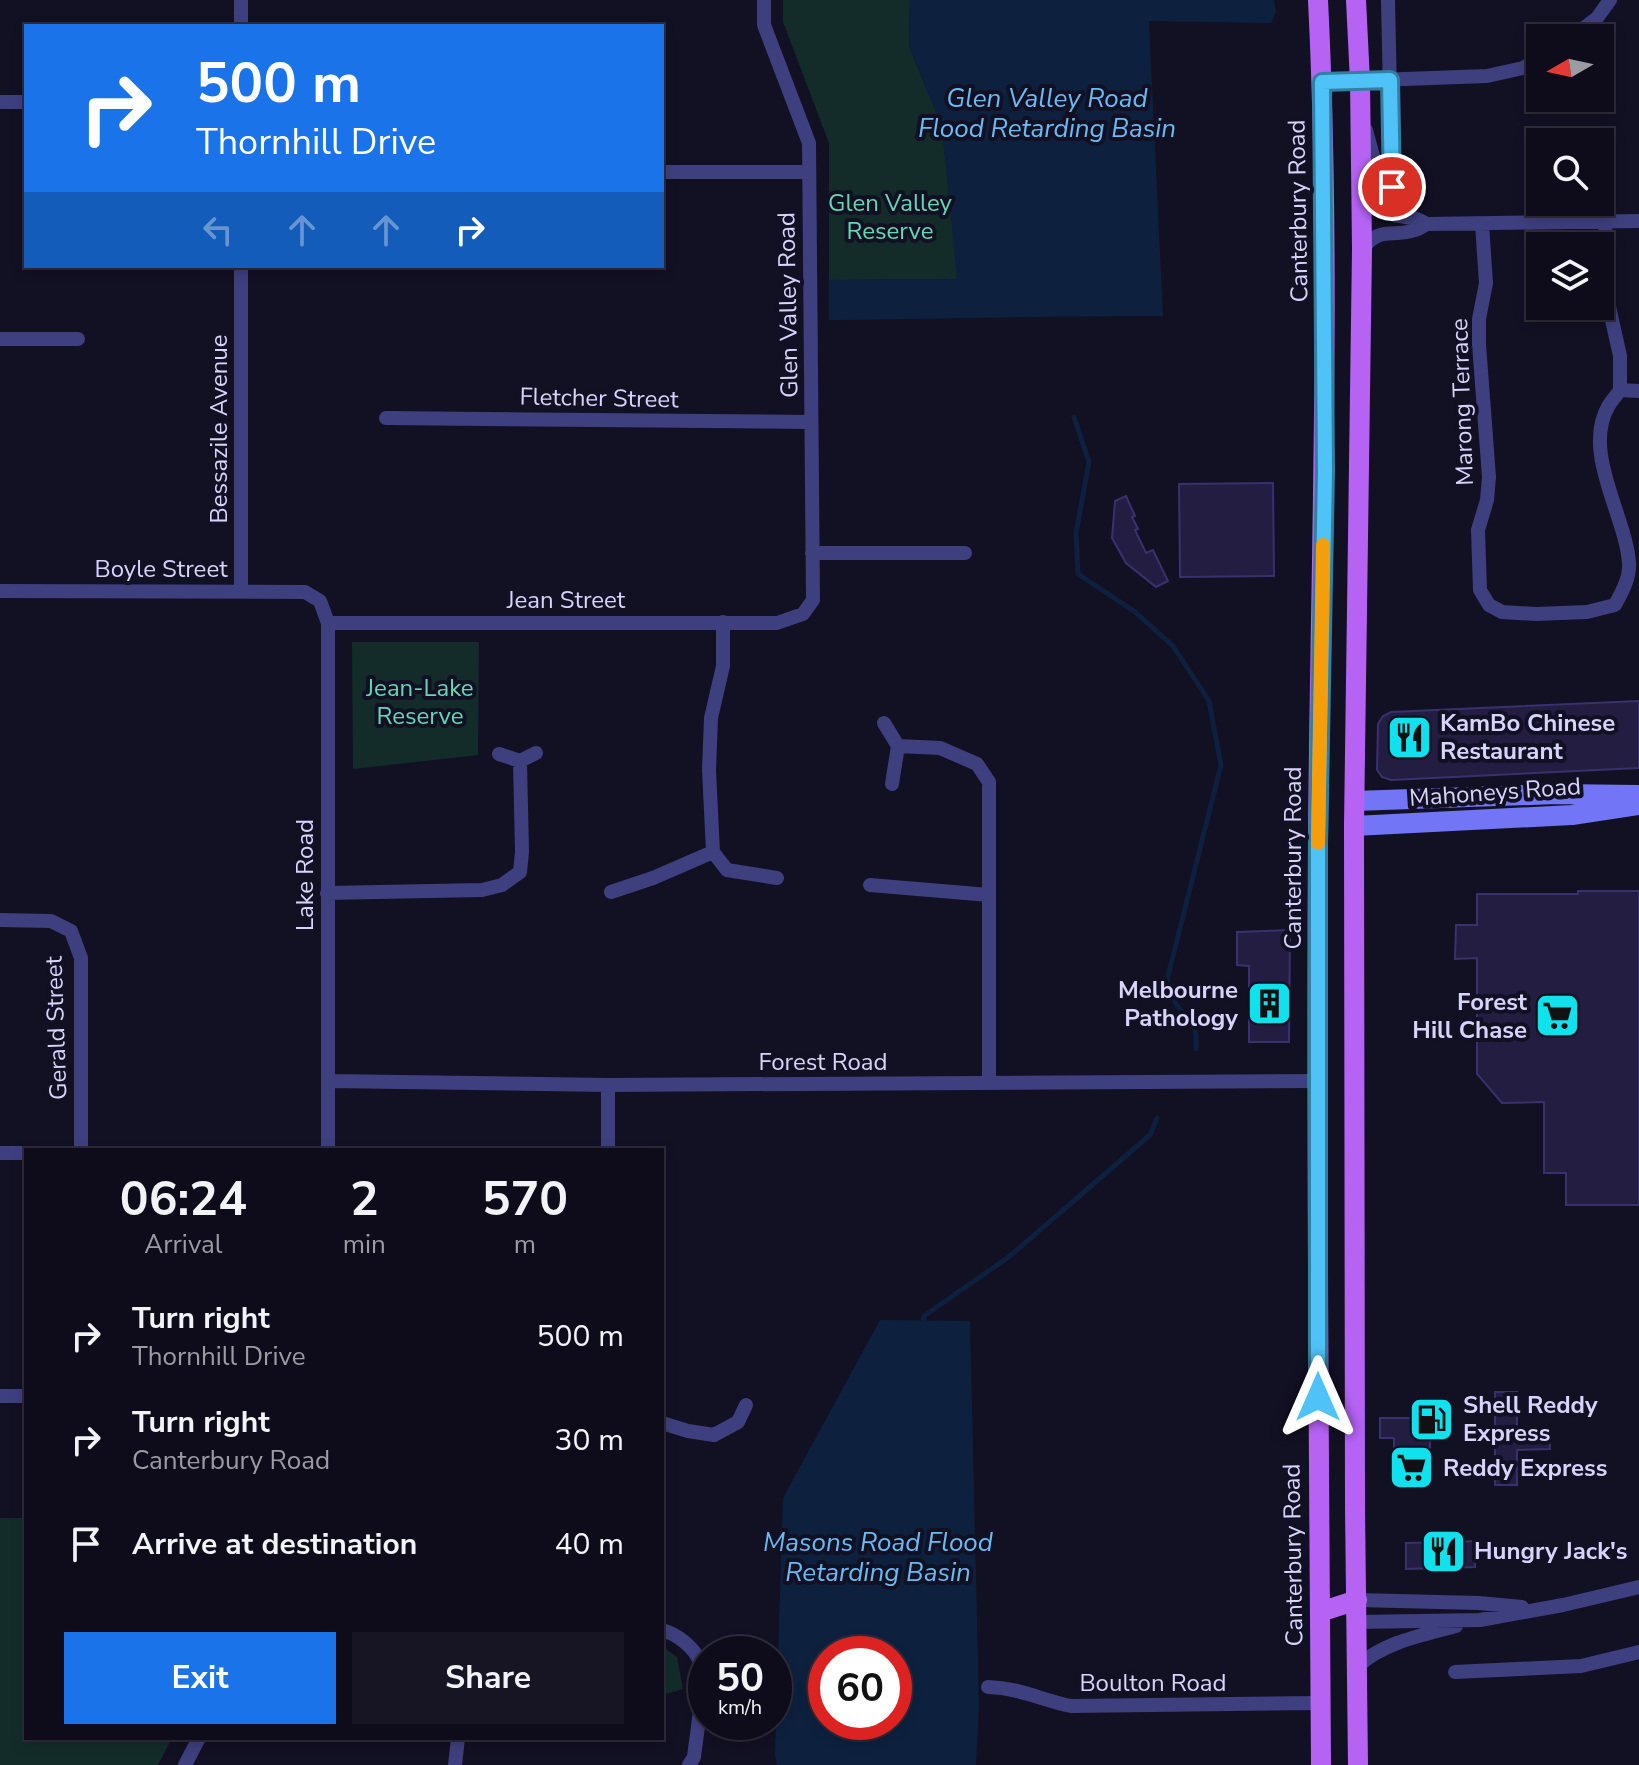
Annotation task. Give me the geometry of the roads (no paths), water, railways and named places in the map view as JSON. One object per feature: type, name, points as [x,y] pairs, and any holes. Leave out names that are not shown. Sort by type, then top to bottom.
[{"type":"main road","name":"Canterbury Road","points":[[1318,0],[1322,82],[1325,471],[1319,811],[1317,1315],[1321,1765]]},
{"type":"main road","points":[[1356,0],[1362,249],[1354,826],[1358,1765]]},
{"type":"main road","points":[[1557,794],[1572,815]]},
{"type":"main road","name":"Mahoneys Road","points":[[1355,801],[1557,794],[1639,795]]},
{"type":"main road","points":[[1533,795],[1546,816]]},
{"type":"main road","points":[[1319,811],[1355,801]]},
{"type":"main road","name":"Mahoneys Road","points":[[1354,826],[1572,815],[1639,805]]},
{"type":"main road","points":[[1319,811],[1354,826]]},
{"type":"main road","points":[[1320,1612],[1357,1600]]},
{"type":"main road","points":[[1320,1612],[1358,1622]]},
{"type":"street","points":[[241,0],[241,24]]},
{"type":"street","name":"Glen Valley Road","points":[[764,0],[764,25],[809,143],[813,600],[803,614]]},
{"type":"street","points":[[1388,0],[1392,187]]},
{"type":"street","points":[[1589,24],[1610,0]]},
{"type":"street","points":[[1322,82],[1487,76],[1526,66]]},
{"type":"street","points":[[0,102],[24,102]]},
{"type":"street","points":[[1360,110],[1373,156],[1380,201],[1394,215],[1427,224],[1639,221]]},
{"type":"street","points":[[664,172],[808,172]]},
{"type":"street","points":[[1605,222],[1608,302],[1620,356],[1620,390],[1639,391]]},
{"type":"street","points":[[1362,249],[1376,235],[1414,231],[1427,224]]},
{"type":"street","name":"Marong Terrace","points":[[1482,224],[1486,283],[1479,319],[1479,344],[1489,477],[1487,500],[1478,530],[1480,590],[1489,605],[1502,612],[1536,614],[1587,612],[1615,605],[1626,583],[1629,565],[1603,470],[1600,436],[1608,407],[1620,390]]},
{"type":"street","name":"Bessazile Avenue","points":[[241,268],[241,591]]},
{"type":"street","points":[[0,339],[78,339]]},
{"type":"street","name":"Fletcher Street","points":[[386,418],[811,422]]},
{"type":"street","points":[[812,553],[965,553]]},
{"type":"street","name":"Boyle Street","points":[[0,591],[305,592],[320,601]]},
{"type":"street","name":"Lake Road","points":[[320,601],[328,623],[328,1148]]},
{"type":"street","name":"Jean Street","points":[[328,623],[777,623],[803,614]]},
{"type":"street","points":[[723,622],[723,666],[711,718],[709,770],[713,852],[727,870],[777,878]]},
{"type":"street","points":[[884,723],[898,746],[892,784]]},
{"type":"street","points":[[898,746],[940,748],[977,764],[989,782],[989,1083]]},
{"type":"street","points":[[499,754],[520,761],[536,753]]},
{"type":"street","points":[[327,893],[482,890],[502,885],[520,872],[520,761]]},
{"type":"street","points":[[611,892],[713,852]]},
{"type":"street","points":[[870,885],[989,895]]},
{"type":"street","name":"Gerald Street","points":[[0,920],[51,921],[71,931],[81,958],[81,1148]]},
{"type":"street","name":"Forest Road","points":[[329,1081],[608,1085],[1318,1081]]},
{"type":"street","points":[[608,1085],[608,1148]]},
{"type":"street","points":[[0,1153],[24,1153]]},
{"type":"street","points":[[0,1396],[24,1396]]},
{"type":"street","points":[[664,1424],[714,1435],[738,1422],[746,1405]]},
{"type":"street","points":[[1358,1666],[1379,1651],[1421,1635],[1639,1587]]},
{"type":"street","points":[[1357,1600],[1479,1603],[1538,1609]]},
{"type":"street","points":[[1358,1622],[1480,1620]]},
{"type":"street","points":[[664,1630],[685,1641],[701,1663],[702,1690],[694,1757],[689,1765]]},
{"type":"street","points":[[1455,1672],[1581,1666],[1639,1652]]},
{"type":"street","name":"Boulton Road","points":[[988,1687],[1020,1690],[1071,1706],[1321,1703]]},
{"type":"street","points":[[185,1765],[198,1740]]},
{"type":"street","points":[[455,1765],[458,1740]]},
{"type":"water","name":"Glen Valley Road Flood Retarding Basin","points":[[910,0],[1274,0],[1276,12],[1271,23],[1149,21],[1163,316],[829,320],[829,280],[957,279],[942,127],[909,46]]},
{"type":"water","name":"Masons Road Flood Retarding Basin","points":[[880,1320],[970,1321],[979,1706],[976,1765],[777,1765],[775,1740],[792,1740],[792,1636],[779,1636],[783,1498]]},
{"type":"waterway","points":[[1074,417],[1089,462],[1076,533],[1078,574],[1134,611],[1173,646],[1209,701],[1221,765],[1167,980],[1178,1007],[1193,1025],[1196,1049]]},
{"type":"waterway","points":[[923,1326],[924,1316],[1010,1256],[1150,1135],[1157,1118]]},
{"type":"place","name":"KamBo Chinese Restaurant","points":[[1409,737]]},
{"type":"place","name":"Melbourne Pathology","points":[[1269,1004]]},
{"type":"place","name":"Forest Hill Chase","points":[[1558,1016]]},
{"type":"place","name":"Shell Reddy Express","points":[[1432,1419]]},
{"type":"place","name":"Reddy Express","points":[[1412,1468]]},
{"type":"place","name":"Hungry Jack's","points":[[1443,1551]]},
{"type":"park label","name":"Glen Valley Reserve","points":[[890,217]]},
{"type":"park label","name":"Jean-Lake Reserve","points":[[420,702]]}]
